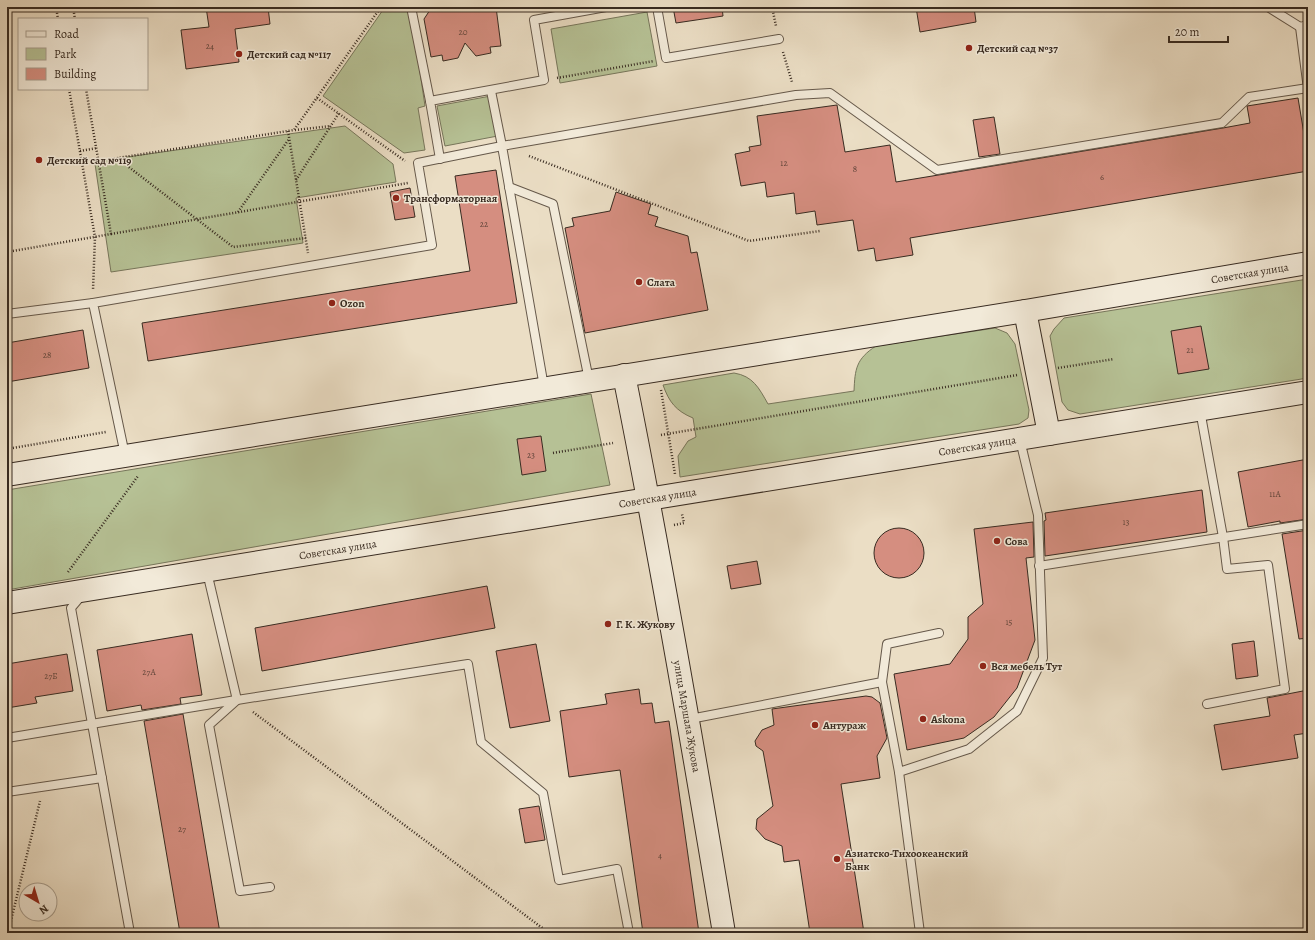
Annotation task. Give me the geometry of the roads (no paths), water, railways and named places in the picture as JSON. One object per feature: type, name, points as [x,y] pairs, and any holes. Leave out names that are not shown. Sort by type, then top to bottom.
[{"type":"street","name":"Советская улица","points":[[7,475],[624,374],[1025,311],[1308,263]]},
{"type":"street","points":[[1025,311],[1049,434]]},
{"type":"street","name":"улица Маршала Жукова","points":[[624,374],[649,499],[689,720],[724,933]]},
{"type":"street","name":"Советская улица","points":[[7,603],[1308,392]]},
{"type":"lane","points":[[411,7],[440,159]]},
{"type":"lane","points":[[430,101],[491,91],[544,80],[534,20],[606,7]]},
{"type":"lane","points":[[657,7],[666,58],[779,39]]},
{"type":"lane","points":[[7,314],[93,303],[432,245],[418,162],[796,94],[830,93],[937,170],[1222,123],[1249,97],[1308,89],[1304,26],[1268,7]]},
{"type":"lane","points":[[491,91],[544,387]]},
{"type":"lane","points":[[509,187],[553,204],[589,380]]},
{"type":"lane","points":[[93,303],[119,430],[126,456]]},
{"type":"lane","points":[[1200,409],[1224,537],[1227,569],[1268,565],[1285,689],[1208,704]]},
{"type":"lane","points":[[899,772],[969,749],[1017,711],[1043,658],[1038,515],[1020,438]]},
{"type":"lane","points":[[1039,566],[1308,524]]},
{"type":"lane","points":[[206,571],[237,700]]},
{"type":"lane","points":[[87,590],[71,608],[130,933]]},
{"type":"lane","points":[[920,933],[899,772],[882,682],[887,644],[938,633]]},
{"type":"lane","points":[[7,738],[468,664],[481,742],[543,793],[559,880],[617,869],[629,933]]},
{"type":"lane","points":[[689,720],[882,682]]},
{"type":"lane","points":[[237,700],[209,725],[240,891],[270,887]]},
{"type":"lane","points":[[7,792],[102,778]]},
{"type":"place","name":"Детский сад №37","points":[[969,48]]},
{"type":"place","name":"Детский сад №117","points":[[239,54]]},
{"type":"place","name":"Детский сад №119","points":[[39,160]]},
{"type":"place","name":"Трансформаторная","points":[[396,198]]},
{"type":"place","name":"Слата","points":[[639,282]]},
{"type":"place","name":"Ozon","points":[[332,303]]},
{"type":"place","name":"Сова","points":[[997,541]]},
{"type":"place","name":"Г. К. Жукову","points":[[608,624]]},
{"type":"place","name":"Вся мебель Тут","points":[[983,666]]},
{"type":"place","name":"Askona","points":[[923,719]]},
{"type":"place","name":"Антураж","points":[[815,725]]},
{"type":"place","name":"Азиатско-Тихоокеанский Банк","points":[[837,859]]}]
